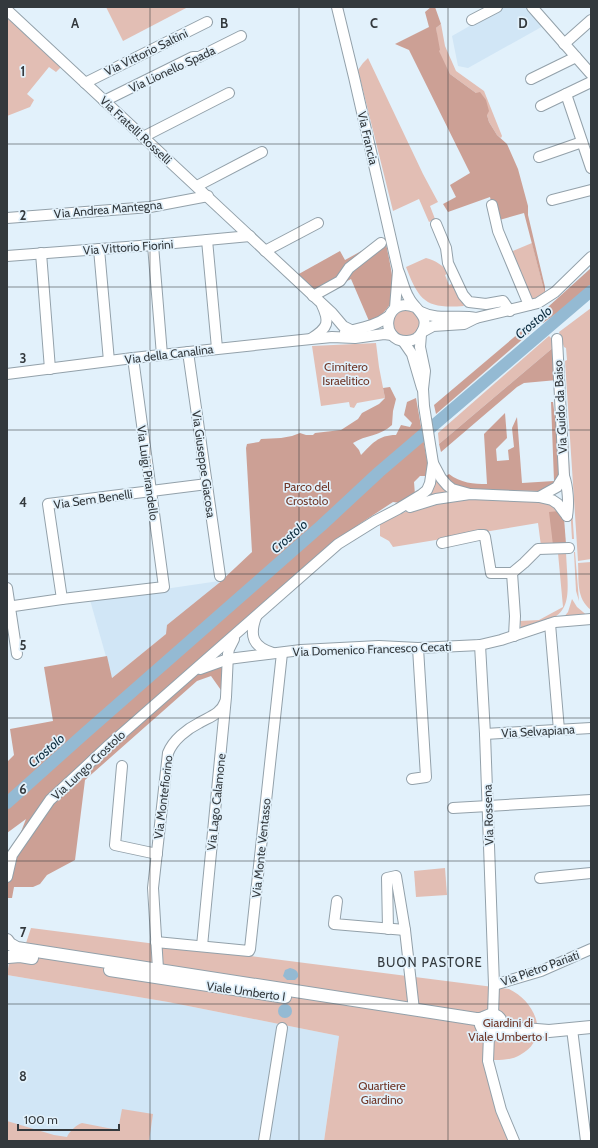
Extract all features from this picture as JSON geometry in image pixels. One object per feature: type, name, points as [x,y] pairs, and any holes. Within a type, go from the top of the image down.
[{"type":"main road","name":"Viale Umberto I","points":[[9,942],[21,948],[476,1019],[491,1025]]},
{"type":"main road","name":"Viale Umberto I","points":[[7,957],[11,950],[9,942]]},
{"type":"main road","name":"Viale Umberto I","points":[[7,957],[20,956],[476,1026],[491,1025],[549,1031],[591,1027]]},
{"type":"street","name":"Via Francia","points":[[337,7],[398,270],[408,297],[424,319],[420,347],[425,376],[423,390]]},
{"type":"street","points":[[472,20],[497,7]]},
{"type":"street","points":[[532,7],[591,74]]},
{"type":"street","name":"Via Fratelli Rosselli","points":[[7,10],[208,196],[332,313],[343,326],[351,330]]},
{"type":"street","points":[[564,44],[591,20]]},
{"type":"street","name":"Via Vittorio Saltini","points":[[86,82],[207,22]]},
{"type":"street","name":"Via Lionello Spada","points":[[104,101],[193,56],[199,56],[241,36]]},
{"type":"street","points":[[532,79],[576,57]]},
{"type":"street","points":[[541,106],[591,82]]},
{"type":"street","points":[[143,137],[229,93]]},
{"type":"street","points":[[566,94],[591,168]]},
{"type":"street","points":[[539,157],[582,142]]},
{"type":"street","points":[[197,186],[262,152]]},
{"type":"street","points":[[552,200],[591,190]]},
{"type":"street","name":"Via Andrea Mantegna","points":[[7,218],[150,207],[208,196]]},
{"type":"street","points":[[492,205],[498,231],[529,305]]},
{"type":"street","points":[[265,251],[318,223]]},
{"type":"street","points":[[436,224],[446,248],[448,263],[463,295],[470,302],[486,304],[503,301],[510,310]]},
{"type":"street","name":"Via Vittorio Fiorini","points":[[7,256],[250,236]]},
{"type":"street","points":[[208,240],[217,348]]},
{"type":"street","points":[[313,296],[340,280],[349,268],[381,243]]},
{"type":"street","points":[[153,245],[162,355]]},
{"type":"street","points":[[99,249],[108,361]]},
{"type":"street","points":[[41,253],[50,368]]},
{"type":"street","points":[[392,335],[402,341],[415,340],[422,333],[433,326],[464,324],[476,318],[538,303],[551,295],[591,257]]},
{"type":"street","name":"Via Francia","points":[[392,335],[388,326],[392,312],[398,270]]},
{"type":"street","points":[[311,339],[323,331],[326,326],[326,314],[321,303]]},
{"type":"street","points":[[392,312],[406,305],[418,309],[433,317],[464,316],[476,318]]},
{"type":"street","name":"Via della Canalina","points":[[332,337],[351,330],[372,326],[382,322],[392,312]]},
{"type":"street","name":"Via della Canalina","points":[[7,374],[217,348],[332,337],[355,338],[384,334],[392,335]]},
{"type":"street","name":"Via Guido da Baiso","points":[[557,339],[564,476],[568,510],[567,516]]},
{"type":"street","points":[[402,341],[412,354],[423,390]]},
{"type":"street","name":"Via Giuseppe Giacosa","points":[[188,352],[220,576]]},
{"type":"street","name":"Via Luigi Pirandello","points":[[62,599],[164,587],[133,358]]},
{"type":"street","name":"Via Lungo Crostolo","points":[[7,877],[12,855],[50,800],[114,740],[338,544],[375,521],[398,510],[427,490],[432,478],[432,460],[423,390]]},
{"type":"street","name":"Via Lungo Crostolo","points":[[432,460],[440,478],[447,485],[452,489],[470,494]]},
{"type":"street","points":[[539,497],[557,486],[564,476]]},
{"type":"street","name":"Via Sem Benelli","points":[[62,599],[48,504],[207,484]]},
{"type":"street","name":"Via Lungo Crostolo","points":[[398,510],[436,499],[470,494],[539,497],[552,500],[558,504],[567,516]]},
{"type":"street","points":[[442,543],[484,535],[486,538],[491,573],[512,573],[538,549],[569,548]]},
{"type":"street","points":[[512,573],[515,616],[514,636]]},
{"type":"street","points":[[7,588],[8,607],[17,654]]},
{"type":"street","points":[[8,607],[62,599]]},
{"type":"street","points":[[256,617],[252,632],[255,640],[264,650],[279,653]]},
{"type":"street","name":"Via Domenico Francesco Cecati","points":[[228,659],[327,648],[379,646],[418,648],[480,645],[514,636],[555,622],[591,619]]},
{"type":"street","points":[[550,624],[559,730]]},
{"type":"street","name":"Via Lungo Crostolo","points":[[193,672],[228,659],[229,649],[238,632]]},
{"type":"street","name":"Via Rossena","points":[[480,645],[485,734],[494,985]]},
{"type":"street","points":[[412,779],[426,777],[418,648]]},
{"type":"street","name":"Via Monte Ventasso","points":[[156,942],[249,951],[250,949],[279,653]]},
{"type":"street","name":"Via Lago Calamone","points":[[202,946],[226,697],[228,659]]},
{"type":"street","name":"Via Montefiorino","points":[[158,969],[153,888],[169,748],[188,730],[219,711],[223,707],[226,697]]},
{"type":"street","name":"Via Selvapiana","points":[[485,734],[591,728]]},
{"type":"street","name":"Via Montefiorino","points":[[122,766],[115,845],[156,854]]},
{"type":"street","points":[[453,808],[591,800]]},
{"type":"street","points":[[540,878],[591,874]]},
{"type":"street","points":[[388,929],[388,878],[396,876],[405,930],[414,1010]]},
{"type":"street","points":[[337,901],[334,924],[405,930]]},
{"type":"street","name":"Via Pietro Pariati","points":[[514,1141],[501,1110],[488,1061],[494,985],[541,971],[591,949]]},
{"type":"street","points":[[264,1141],[282,1028]]},
{"type":"street","points":[[572,1029],[586,1141]]},
{"type":"shaded area","points":[[503,7],[530,7],[545,25],[468,68],[458,66],[452,36]]},
{"type":"shaded area","points":[[219,581],[219,583],[166,634],[112,678],[90,600]]},
{"type":"shaded area","points":[[7,975],[168,1002],[339,1036],[324,1141],[7,1141]]},
{"type":"green space","points":[[106,7],[188,7],[123,41]]},
{"type":"green space","points":[[431,7],[435,7],[441,24],[436,28],[439,51],[450,74],[476,93],[480,92],[486,100],[489,111],[487,115],[489,122],[497,135],[507,144],[518,169],[528,206],[528,215],[545,287],[545,294],[524,213],[496,221],[490,197],[448,212],[443,204],[456,197],[450,185],[470,173],[409,50],[395,44],[429,27],[425,12]]},
{"type":"green space","points":[[7,16],[62,66],[56,72],[49,67],[27,94],[34,100],[30,107],[7,116]]},
{"type":"green space","points":[[441,24],[445,46],[456,71],[484,91],[502,136],[501,138],[497,135],[489,122],[476,93],[450,74],[438,51],[436,28]]},
{"type":"green space","points":[[368,58],[423,174],[438,202],[430,206],[435,219],[429,222],[419,199],[393,211],[358,70]]},
{"type":"green space","points":[[385,238],[394,292],[390,304],[374,321],[369,321],[351,279],[318,296],[297,275],[340,251],[345,260]]},
{"type":"green space","points":[[532,243],[545,294],[529,305],[508,253]]},
{"type":"green space","points":[[426,258],[433,260],[445,268],[449,273],[445,275],[449,285],[454,283],[464,306],[451,307],[432,304],[420,295],[415,288],[406,267]]},
{"type":"green space","points":[[591,268],[591,289],[543,323],[538,316]]},
{"type":"green space","points":[[591,308],[591,559],[578,561],[565,361],[567,360],[566,348],[564,347],[559,332]]},
{"type":"green space","points":[[405,310],[414,311],[421,322],[416,334],[408,336],[401,335],[396,332],[394,328],[394,318],[398,313]]},
{"type":"green space","points":[[533,318],[539,325],[436,414],[434,405],[532,322]]},
{"type":"green space","points":[[549,336],[554,341],[555,346],[439,444],[438,433]]},
{"type":"green space","name":"Cimitero Israelitico","points":[[376,343],[385,398],[357,403],[354,408],[350,407],[349,402],[321,406],[312,346]]},
{"type":"green space","points":[[555,346],[557,380],[524,383],[517,387],[441,452],[439,444]]},
{"type":"green space","points":[[563,363],[574,539],[572,539],[562,367]]},
{"type":"green space","name":"Parco del Crostolo","points":[[390,387],[396,399],[392,425],[388,429],[353,443],[361,455],[380,438],[396,435],[401,425],[410,427],[412,423],[404,415],[407,402],[416,398],[428,466],[427,476],[420,476],[414,482],[415,495],[401,503],[393,502],[358,525],[188,673],[224,662],[223,693],[211,676],[197,681],[85,780],[75,860],[47,875],[40,884],[33,887],[14,887],[12,898],[7,898],[7,877],[12,855],[26,819],[7,833],[7,762],[14,755],[10,729],[53,721],[44,667],[107,656],[112,678],[166,634],[167,625],[219,583],[252,552],[247,444],[259,442],[261,439],[281,438],[300,433],[313,435],[315,433],[341,430],[358,419],[362,413],[379,404],[385,398],[383,388]]},
{"type":"green space","points":[[551,402],[553,402],[555,417],[557,417],[559,478],[557,483],[541,491],[474,490],[452,485],[445,477],[449,474],[462,481],[487,484],[484,434],[505,413],[507,438],[496,449],[497,461],[509,460],[508,450],[514,447],[512,428],[517,417],[522,483],[554,481]]},
{"type":"green space","points":[[436,475],[451,492],[420,500]]},
{"type":"green space","points":[[462,499],[537,500],[547,502],[559,511],[553,545],[541,546],[538,523],[393,547],[389,541],[380,536],[380,523],[414,508]]},
{"type":"green space","points":[[559,511],[564,518],[566,544],[553,545],[549,512]]},
{"type":"green space","points":[[566,552],[568,582],[565,604],[560,612],[552,619],[521,628],[520,621],[539,620],[563,607],[558,553]]},
{"type":"green space","points":[[575,552],[579,601],[576,591]]},
{"type":"green space","points":[[591,562],[591,610],[583,600],[579,589],[578,563]]},
{"type":"green space","points":[[572,599],[577,607],[589,617],[563,618],[568,612]]},
{"type":"green space","points":[[445,868],[447,895],[416,897],[414,871]]},
{"type":"green space","points":[[31,928],[509,989],[526,1002],[536,1020],[537,1030],[535,1039],[530,1048],[520,1055],[508,1059],[487,1060],[512,1141],[324,1141],[339,1036],[168,1002],[7,975],[9,963],[25,946]]},
{"type":"green space","points":[[122,1109],[153,1114],[149,1141],[7,1141],[7,1121],[54,1135],[67,1137],[73,1128],[82,1123],[118,1130]]},
{"type":"water","points":[[290,968],[298,973],[298,977],[295,980],[287,980],[283,976],[285,970]]},
{"type":"water","points":[[282,1004],[288,1004],[292,1008],[292,1014],[288,1018],[282,1018],[278,1014],[278,1008]]},
{"type":"waterway","name":"Crostolo","points":[[7,803],[322,525],[379,472],[591,291]]},
{"type":"district","name":"BUON PASTORE","points":[[430,962]]},
{"type":"park label","name":"Giardini di Viale Umberto I","points":[[508,1029]]},
{"type":"park label","name":"Quartiere Giardino","points":[[382,1092]]}]
